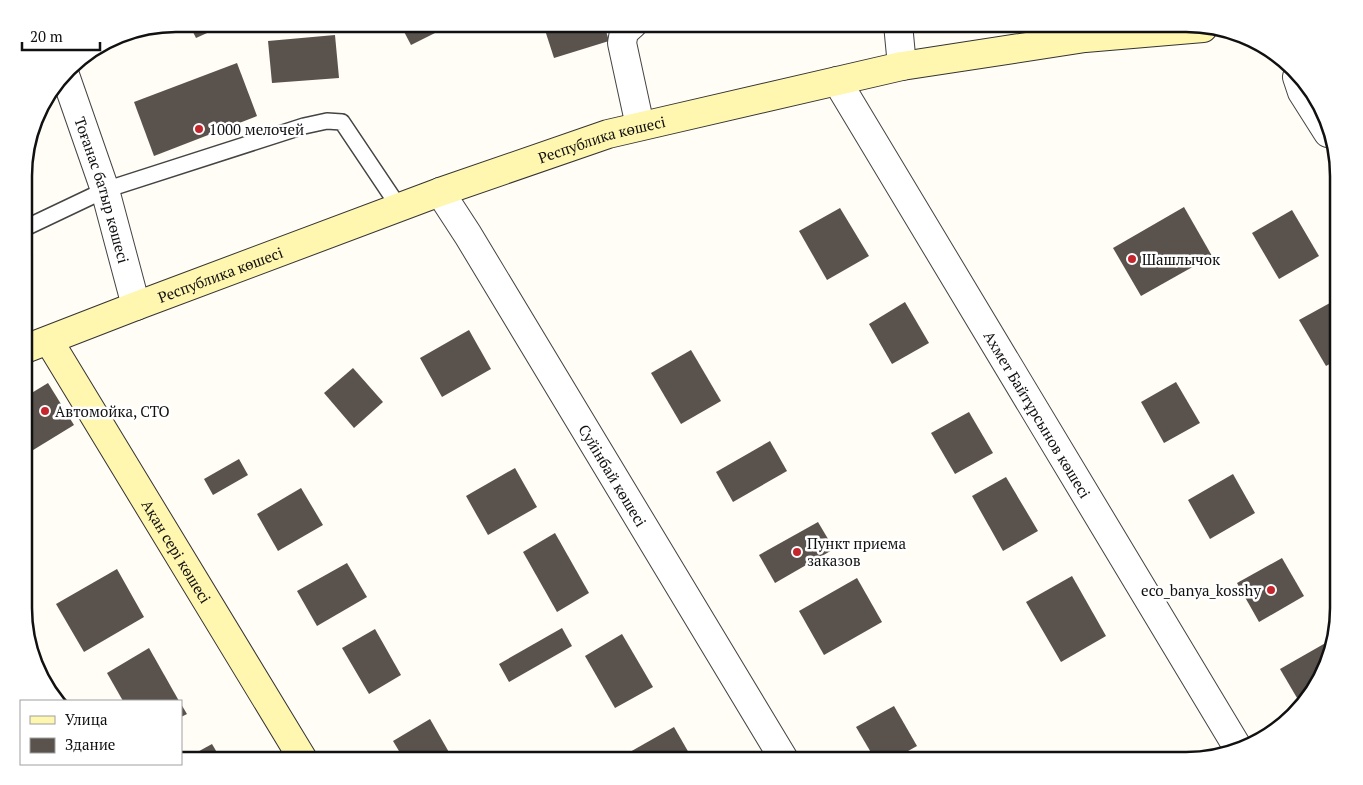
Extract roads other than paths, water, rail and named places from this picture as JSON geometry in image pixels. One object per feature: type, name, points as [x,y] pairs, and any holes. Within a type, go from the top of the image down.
[{"type":"main road","name":"Республика көшесі","points":[[37,345],[440,192],[608,134],[902,66],[1085,38],[1156,32]]},
{"type":"main road","name":"Ақан сері көшесі","points":[[37,345],[298,752]]},
{"type":"street","points":[[624,32],[622,43],[640,126]]},
{"type":"street","points":[[899,32],[902,66]]},
{"type":"street","name":"Ахмет Байтұрсынов көшесі","points":[[837,81],[1236,744]]},
{"type":"street","name":"Тоғанас батыр көшесі","points":[[68,82],[105,190],[136,306]]},
{"type":"street","points":[[1301,90],[1317,116]]},
{"type":"street","name":"Суйінбай көшесі","points":[[440,192],[781,752]]},
{"type":"lane","points":[[32,225],[105,190],[304,126],[327,121],[342,122],[399,208]]},
{"type":"place","name":"1000 мелочей","points":[[199,129]]},
{"type":"place","name":"Шашлычок","points":[[1132,259]]},
{"type":"place","name":"Автомойка, СТО","points":[[45,411]]},
{"type":"place","name":"Пункт приема заказов","points":[[797,552]]},
{"type":"place","name":"eco_banya_kosshy","points":[[1271,590]]}]
